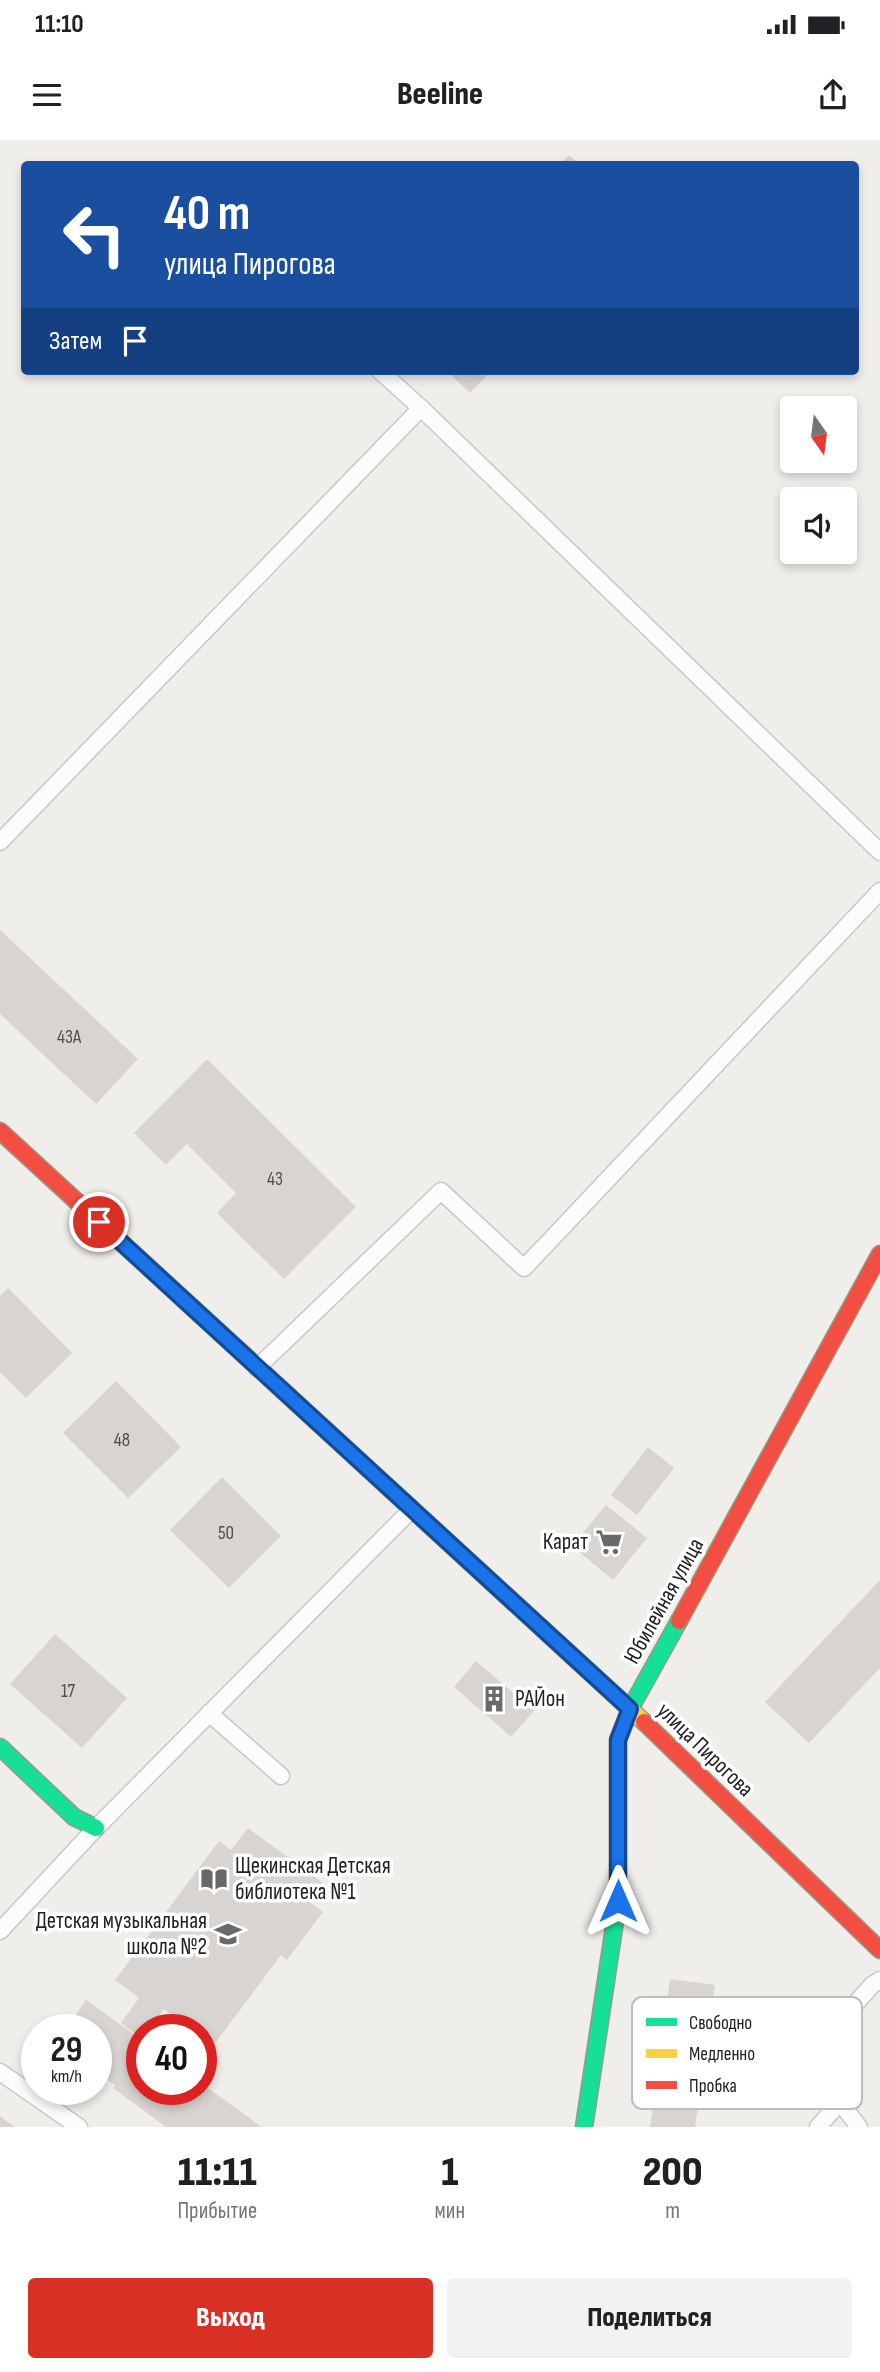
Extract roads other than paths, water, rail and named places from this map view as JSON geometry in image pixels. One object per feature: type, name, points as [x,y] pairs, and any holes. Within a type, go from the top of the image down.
[{"type":"street","name":"улица Пирогова","points":[[0,1131],[630,1709],[880,1950]]},
{"type":"street","name":"Юбилейная улица","points":[[584,2127],[618,1901],[618,1740],[630,1709],[880,1254]]},
{"type":"street","points":[[0,1747],[74,1817],[96,1828]]},
{"type":"lane","points":[[384,375],[880,852]]},
{"type":"lane","points":[[0,842],[421,408]]},
{"type":"lane","points":[[257,1368],[441,1191],[524,1268],[880,891]]},
{"type":"lane","points":[[0,1931],[96,1828],[411,1510]]},
{"type":"lane","points":[[209,1713],[281,1776]]},
{"type":"lane","points":[[861,1997],[880,1980]]},
{"type":"lane","points":[[0,2072],[73,2125]]},
{"type":"lane","points":[[818,2127],[834,2109]]},
{"type":"lane","points":[[844,2109],[859,2127]]},
{"type":"place","name":"Карат","points":[[609,1542]]},
{"type":"place","name":"РАЙон","points":[[494,1699]]},
{"type":"place","name":"Щекинская Детская библиотека №1","points":[[214,1879]]},
{"type":"place","name":"Детская музыкальная школа №2","points":[[228,1934]]}]
